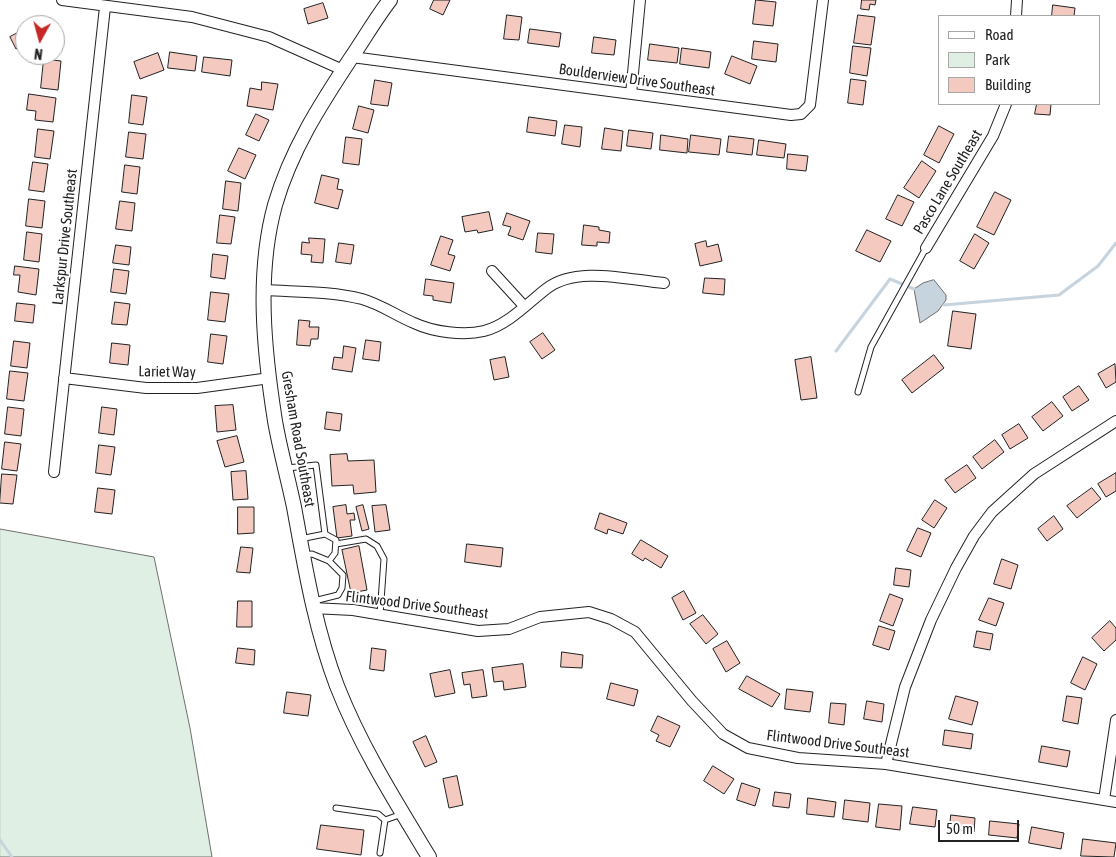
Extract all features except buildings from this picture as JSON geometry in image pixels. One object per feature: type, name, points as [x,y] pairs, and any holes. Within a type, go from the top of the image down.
[{"type":"street","points":[[62,0],[192,17],[269,37],[343,70]]},
{"type":"street","name":"Gresham Road Southeast","points":[[390,0],[313,116],[285,175],[272,222],[266,254],[264,290],[266,350],[275,423],[286,468],[312,605],[337,685],[355,730],[378,774],[429,857]]},
{"type":"street","points":[[631,94],[640,0]]},
{"type":"street","name":"Boulderview Drive Southeast","points":[[352,57],[791,115],[801,114],[810,105],[823,0]]},
{"type":"street","points":[[1016,15],[1017,0]]},
{"type":"street","name":"Larkspur Drive Southeast","points":[[54,472],[105,6]]},
{"type":"street","name":"Pasco Lane Southeast","points":[[926,248],[993,136],[1006,105]]},
{"type":"street","points":[[492,271],[524,306]]},
{"type":"street","points":[[264,290],[342,295],[357,298],[415,324],[454,332],[484,331],[508,320],[548,287],[567,278],[593,275],[664,283]]},
{"type":"street","name":"Lariet Way","points":[[64,378],[146,388],[196,388],[270,378]]},
{"type":"street","points":[[886,764],[905,687],[931,620],[974,536],[992,512],[1034,474],[1116,421]]},
{"type":"street","name":"Flintwood Drive Southeast","points":[[312,605],[478,631],[509,629],[540,618],[588,612],[611,619],[636,632],[692,701],[723,734],[748,748],[826,760],[886,764],[1116,802]]},
{"type":"street","points":[[1104,800],[1116,720]]},
{"type":"lane","points":[[858,392],[871,347],[926,248]]},
{"type":"lane","points":[[286,468],[316,464],[325,534]]},
{"type":"lane","points":[[300,540],[325,534],[336,540],[335,553],[329,561]]},
{"type":"lane","points":[[336,544],[366,539],[378,546],[384,559],[380,615]]},
{"type":"lane","points":[[303,555],[312,554],[329,561],[343,575],[342,588],[338,595],[312,605]]},
{"type":"lane","points":[[336,808],[378,814],[385,820]]},
{"type":"lane","points":[[385,820],[402,814]]},
{"type":"lane","points":[[380,853],[385,820]]},
{"type":"green space","points":[[0,529],[154,557],[190,728],[212,857],[0,857]]},
{"type":"shaded area","points":[[934,280],[946,295],[946,300],[938,311],[920,323],[914,289],[923,283]]},
{"type":"waterway","points":[[944,305],[1059,295],[1098,266],[1116,243]]},
{"type":"waterway","points":[[836,351],[890,279],[914,289]]},
{"type":"waterway","points":[[0,840],[12,857]]}]
